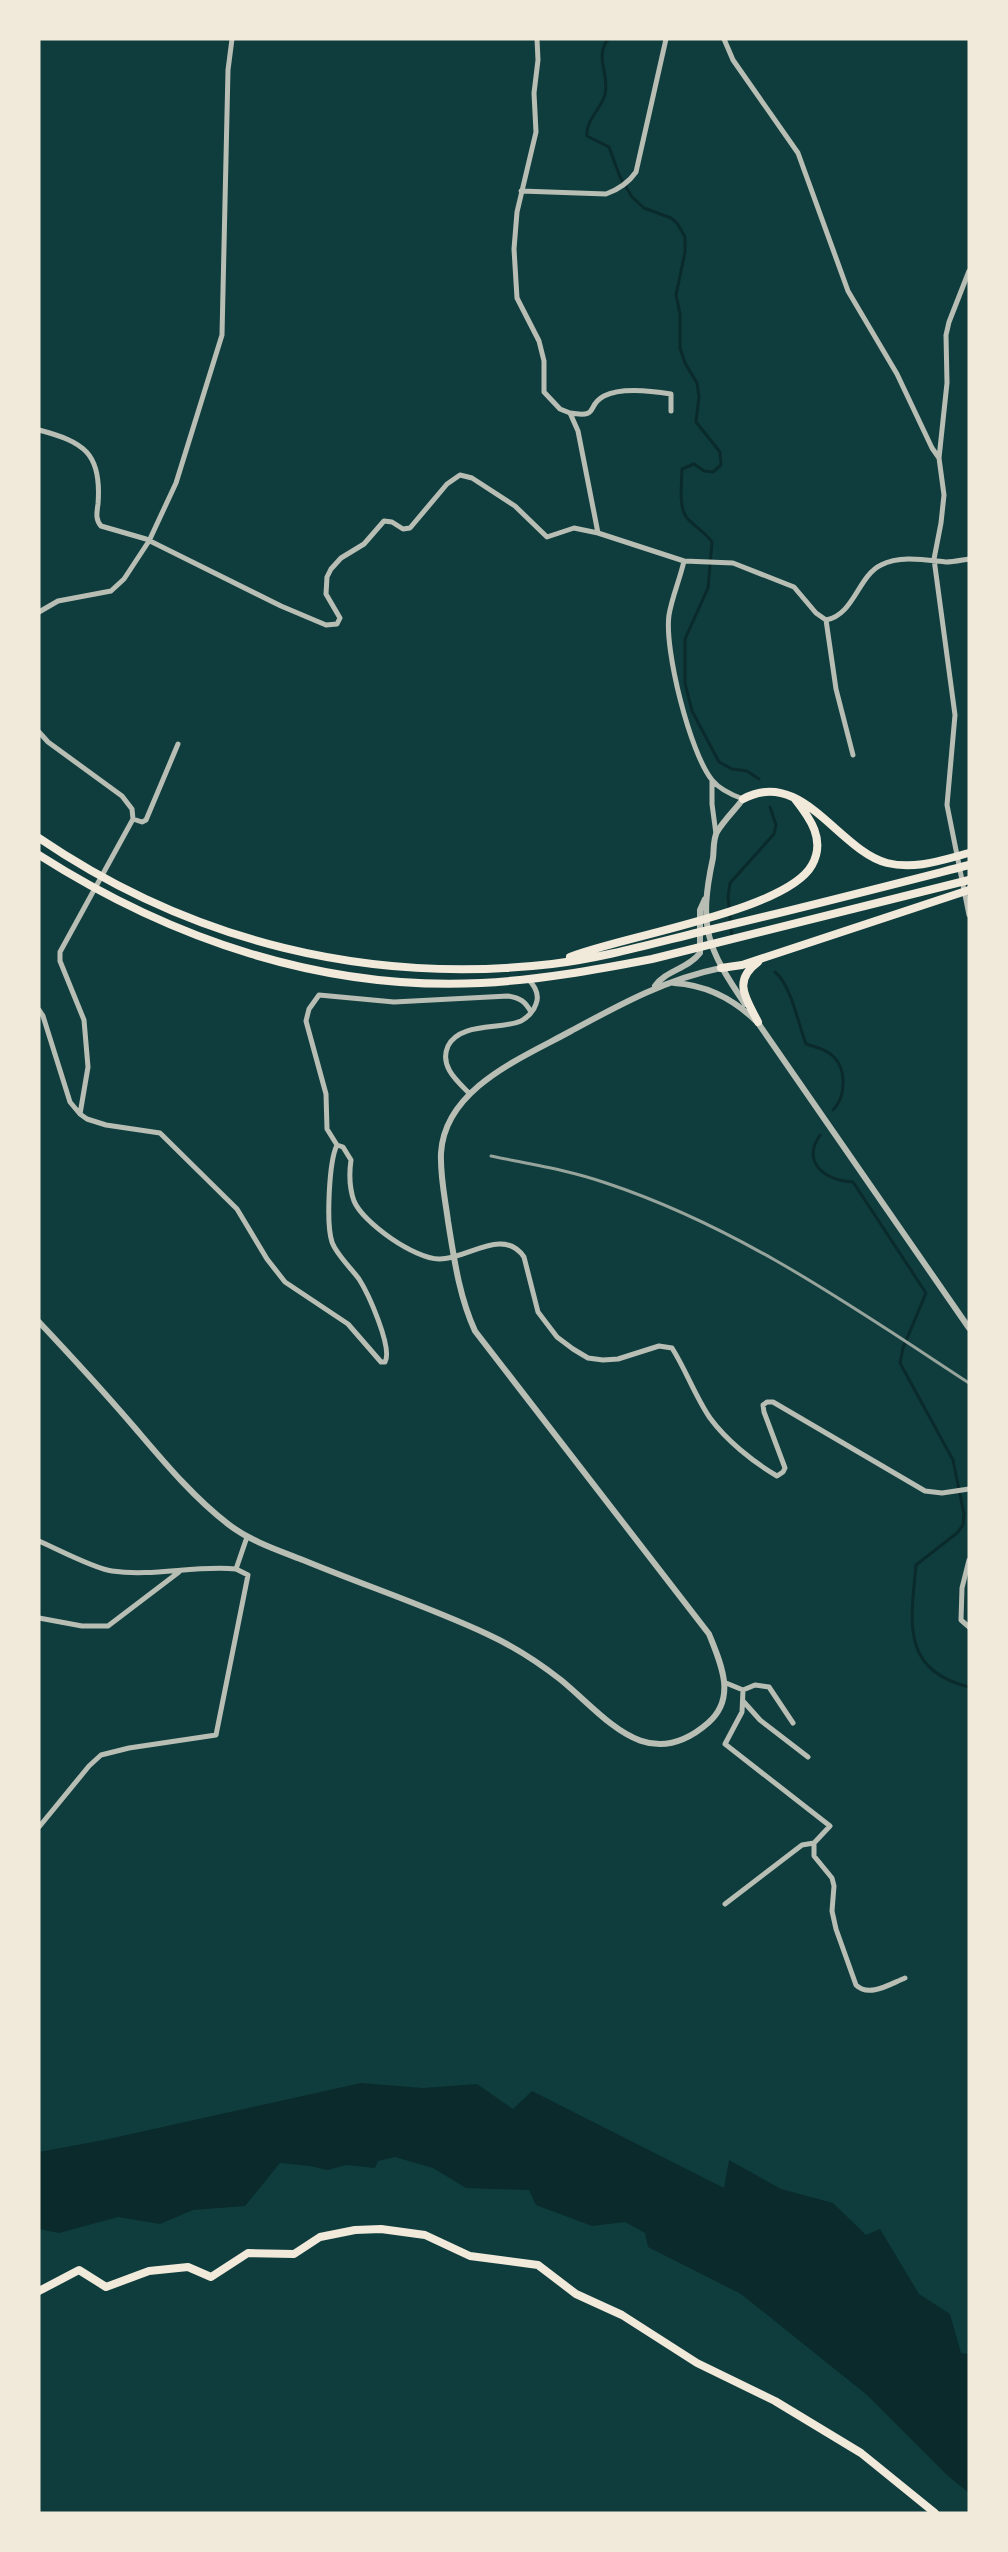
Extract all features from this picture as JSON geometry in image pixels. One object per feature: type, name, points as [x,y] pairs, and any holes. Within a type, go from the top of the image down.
[{"type":"main road","points":[[743,799],[760,792],[777,792],[795,799],[824,817],[873,857],[886,863],[920,866],[969,853]]},
{"type":"main road","points":[[646,941],[786,890],[812,866],[817,835],[807,814],[795,799]]},
{"type":"main road","points":[[39,838],[71,860],[129,893],[199,922],[265,944],[335,959],[386,966],[465,969],[553,964],[646,941],[746,921],[969,865]]},
{"type":"main road","points":[[39,855],[84,883],[166,924],[222,945],[286,963],[339,974],[390,980],[479,983],[581,972],[652,959],[969,880]]},
{"type":"main road","points":[[721,968],[742,965],[969,890]]},
{"type":"main road","points":[[758,1022],[744,993],[743,978],[749,969],[766,957]]},
{"type":"main road","points":[[39,2291],[79,2270],[106,2287],[149,2271],[188,2267],[211,2277],[248,2253],[294,2254],[320,2237],[355,2230],[381,2229],[425,2235],[470,2256],[538,2265],[576,2294],[622,2315],[697,2363],[775,2401],[861,2453],[935,2513]]},
{"type":"street","points":[[39,612],[58,601],[111,591],[134,566],[176,483],[222,335],[228,70],[232,39]]},
{"type":"street","points":[[537,39],[538,60],[534,93],[536,132],[521,191],[514,249],[517,298],[540,341],[544,392],[560,409],[585,416],[592,412],[596,403],[605,395],[645,390],[671,394],[670,411]]},
{"type":"street","points":[[521,191],[606,194],[618,188],[636,172],[666,39]]},
{"type":"street","points":[[724,39],[733,60],[798,153],[848,291],[897,374],[939,458]]},
{"type":"street","points":[[969,271],[946,335],[947,383],[939,458],[944,495],[934,559],[955,715],[946,805],[969,915]]},
{"type":"street","points":[[570,413],[578,431],[597,533]]},
{"type":"street","points":[[39,429],[68,437],[84,448],[90,457],[98,480],[98,523],[106,528],[149,540],[281,606],[326,625],[337,624],[340,618],[326,594],[327,577],[335,563],[364,544],[384,521],[393,522],[403,529],[410,528],[456,476],[465,475],[515,506],[547,537],[571,528],[597,533],[684,561],[732,563],[783,581],[794,587],[816,613],[826,620],[836,689],[853,755]]},
{"type":"street","points":[[826,620],[842,610],[875,569],[882,564],[900,560],[934,559],[947,562],[969,559]]},
{"type":"street","points":[[684,561],[669,615],[669,638],[683,714],[712,780],[716,834],[707,894],[707,931],[721,968],[969,1328]]},
{"type":"street","points":[[39,732],[48,742],[122,796],[132,809],[132,822],[63,946],[60,962],[84,1020],[88,1066],[80,1113]]},
{"type":"street","points":[[132,822],[146,820],[178,744]]},
{"type":"street","points":[[712,780],[724,791],[743,799],[716,834]]},
{"type":"street","points":[[655,987],[660,978],[686,966],[700,953],[700,910],[707,894]]},
{"type":"street","points":[[39,1323],[81,1366],[183,1483],[212,1511],[247,1537],[487,1634],[530,1658],[562,1681],[600,1717],[627,1736],[652,1745],[691,1737],[712,1720],[723,1702],[726,1683],[722,1664],[709,1635],[475,1331],[465,1308],[454,1257],[442,1178],[441,1151],[450,1120],[469,1093],[508,1066],[655,987],[721,968]]},
{"type":"street","points":[[469,1093],[452,1075],[446,1064],[446,1051],[450,1042],[463,1033],[522,1021],[531,1012],[537,995],[536,988],[528,979]]},
{"type":"street","points":[[669,982],[685,983],[715,992],[740,1006],[758,1022]]},
{"type":"street","points":[[531,1012],[526,1003],[519,998],[508,996],[394,1002],[319,995],[309,1009],[306,1021],[326,1094],[327,1129],[337,1145],[343,1148],[351,1160],[349,1175],[351,1191],[362,1215],[406,1248],[424,1257],[439,1260],[480,1247],[498,1244],[511,1245],[519,1250],[524,1257],[538,1312],[557,1337],[588,1358],[618,1359],[659,1346],[672,1348],[711,1419],[752,1458],[777,1476],[785,1468],[764,1412],[763,1406],[766,1402],[773,1402],[788,1410],[925,1491],[942,1493],[969,1489]]},
{"type":"street","points":[[39,1010],[43,1016],[70,1102],[80,1113],[87,1119],[106,1125],[160,1133],[237,1209],[267,1259],[285,1282],[348,1324],[364,1340],[377,1359],[383,1362],[387,1358],[386,1345],[365,1289],[332,1242],[329,1186],[337,1145]]},
{"type":"street","points":[[236,1569],[247,1537]]},
{"type":"street","points":[[39,1541],[110,1571],[181,1571],[218,1567],[236,1569],[248,1575],[216,1735],[129,1748],[101,1755],[89,1766],[39,1827]]},
{"type":"street","points":[[969,1560],[962,1588],[961,1620],[969,1627]]},
{"type":"street","points":[[39,1618],[82,1626],[108,1626],[181,1571]]},
{"type":"street","points":[[726,1683],[743,1690],[755,1685],[769,1687],[793,1723]]},
{"type":"street","points":[[725,1904],[802,1845],[814,1843],[830,1826],[725,1744],[742,1712],[743,1690]]},
{"type":"street","points":[[743,1701],[760,1720],[808,1757]]},
{"type":"street","points":[[814,1843],[814,1856],[832,1878],[834,1886],[832,1911],[836,1929],[856,1985],[861,1990],[872,1991],[905,1978]]},
{"type":"water","points":[[361,2083],[423,2088],[477,2084],[513,2109],[532,2091],[724,2188],[729,2160],[781,2189],[833,2203],[866,2235],[880,2229],[919,2294],[950,2314],[961,2353],[969,2354],[969,2493],[947,2475],[867,2395],[741,2294],[648,2247],[645,2233],[625,2222],[592,2226],[536,2205],[529,2190],[466,2188],[433,2168],[395,2157],[378,2161],[375,2168],[346,2165],[328,2170],[280,2163],[245,2206],[193,2210],[160,2224],[118,2217],[59,2233],[39,2229],[39,2152],[104,2140]]},
{"type":"waterway","points":[[608,39],[602,53],[606,80],[605,94],[591,120],[587,136],[609,147],[620,177],[632,197],[644,208],[671,218],[677,223],[685,237],[685,252],[676,295],[680,314],[680,348],[685,363],[697,383],[699,397],[696,422],[720,452],[721,465],[713,472],[704,471],[694,464],[682,469],[681,501],[684,513],[712,542],[708,588],[685,639],[685,683],[692,711],[719,762],[732,769],[747,771],[759,779]]},
{"type":"waterway","points":[[732,936],[728,897],[730,883],[774,834],[776,825],[770,807]]},
{"type":"waterway","points":[[775,972],[790,995],[806,1044],[830,1054],[841,1068],[842,1091],[833,1110]]},
{"type":"waterway","points":[[820,1135],[813,1154],[819,1168],[833,1178],[853,1182],[926,1293],[903,1348],[900,1363],[953,1460],[964,1514],[963,1525],[957,1533],[916,1565],[912,1624],[921,1656],[931,1669],[947,1679],[969,1687]]},
{"type":"railway","points":[[491,1156],[592,1178],[655,1201],[703,1222],[794,1271],[969,1383]]}]
